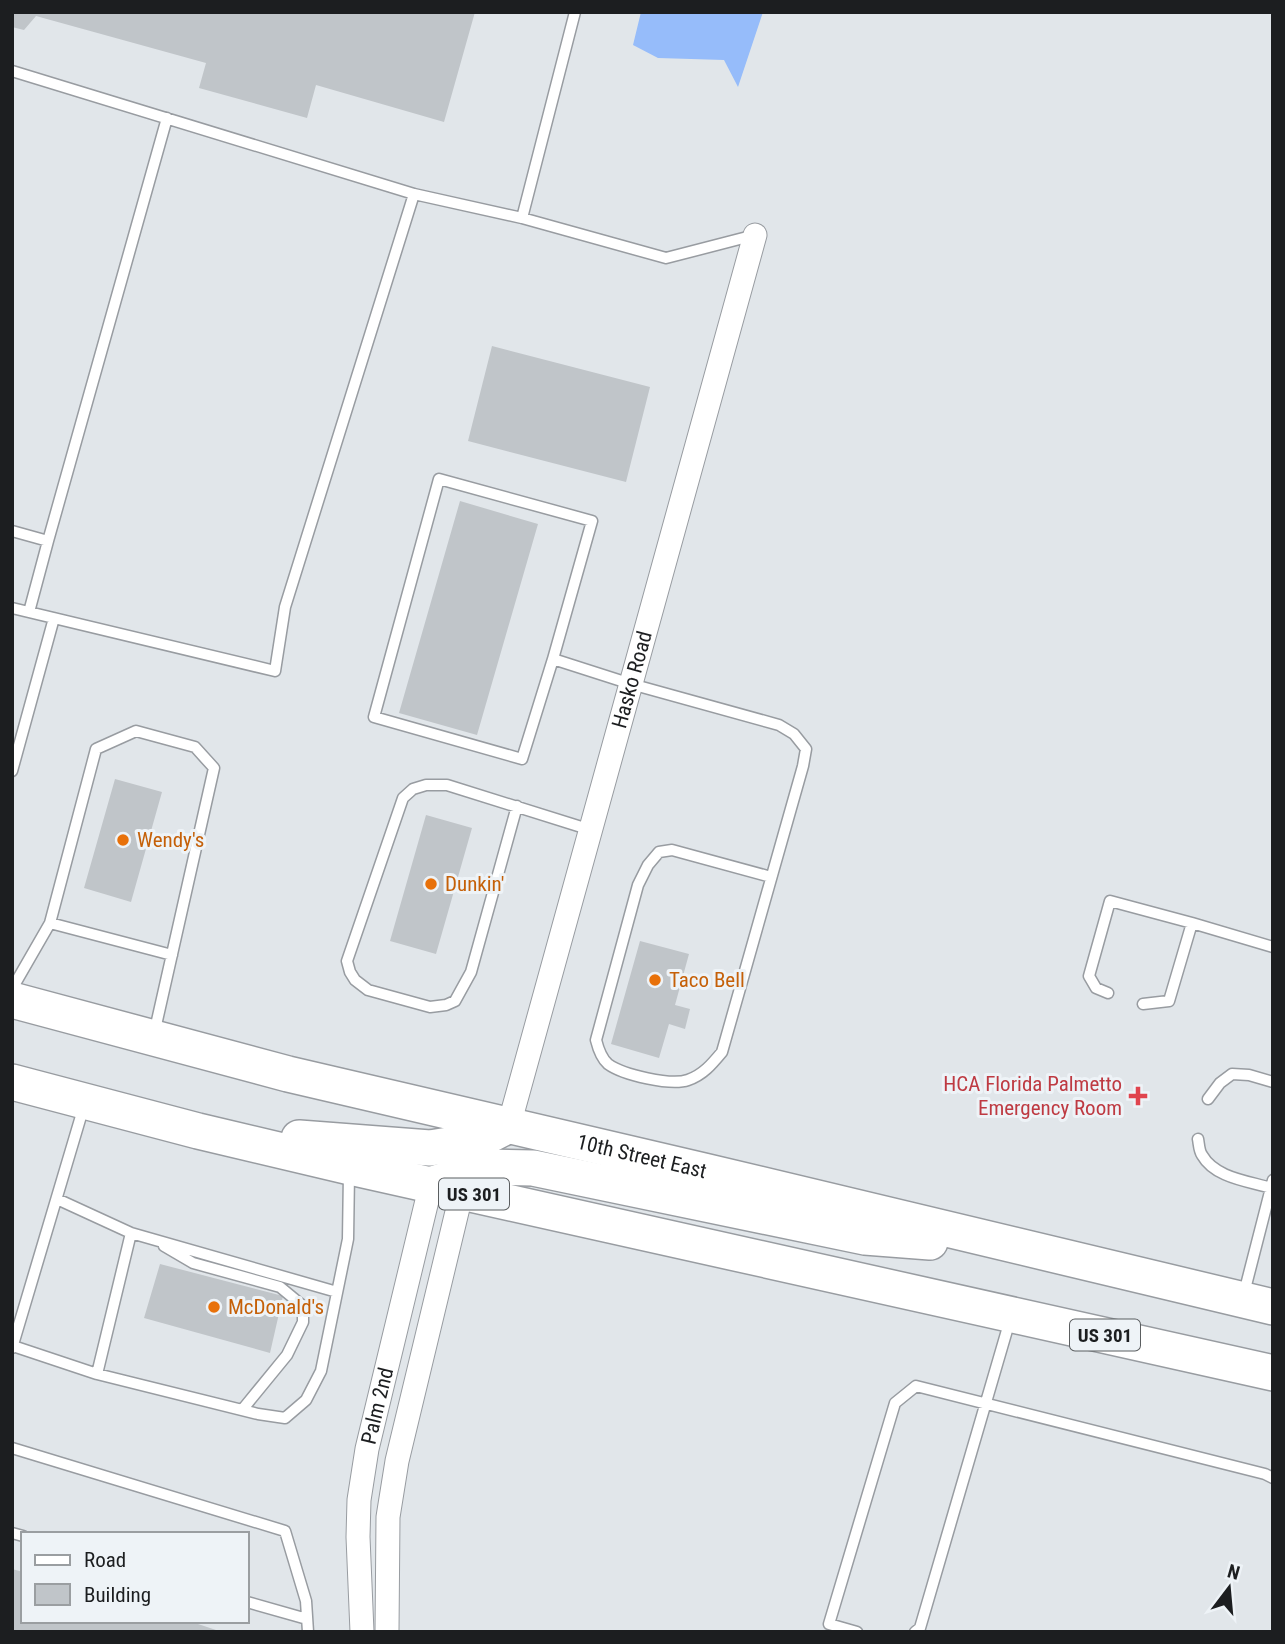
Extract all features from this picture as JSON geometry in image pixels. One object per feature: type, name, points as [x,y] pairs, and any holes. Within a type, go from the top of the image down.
[{"type":"main road","name":"10th Street East","points":[[12,1000],[288,1074],[1257,1303]]},
{"type":"main road","name":"US 301","points":[[12,1082],[349,1167],[1273,1373]]},
{"type":"main road","points":[[198,1131],[430,1147],[480,1140],[509,1125]]},
{"type":"main road","points":[[447,1188],[486,1167],[533,1168],[865,1237],[1045,1252]]},
{"type":"street","name":"Hasko Road","points":[[509,1125],[755,235]]},
{"type":"street","name":"Palm 2nd","points":[[362,1632],[359,1500],[367,1448],[447,1188]]},
{"type":"street","name":"Palm 2nd","points":[[387,1632],[387,1517],[447,1188]]},
{"type":"lane","points":[[522,218],[575,12]]},
{"type":"lane","points":[[12,71],[414,194],[522,218],[666,258],[755,235]]},
{"type":"lane","points":[[29,612],[167,118]]},
{"type":"lane","points":[[12,608],[275,671],[285,607],[414,194]]},
{"type":"lane","points":[[439,479],[592,521],[553,659],[522,760],[374,717],[439,479]]},
{"type":"lane","points":[[12,531],[48,541]]},
{"type":"lane","points":[[12,771],[54,618]]},
{"type":"lane","points":[[553,659],[631,684],[779,725],[794,734],[806,749],[771,877],[722,1052],[705,1072],[687,1081],[663,1083],[607,1063],[598,1051],[596,1040],[638,885],[659,852],[673,850],[771,877]]},
{"type":"lane","points":[[12,727],[24,730]]},
{"type":"lane","points":[[12,989],[50,923],[96,749],[136,731],[195,747],[214,768],[153,1039]]},
{"type":"lane","points":[[517,806],[471,972],[455,1001],[430,1007],[368,990],[355,980],[347,961],[403,798],[412,789],[426,785],[447,785],[517,806],[591,830]]},
{"type":"lane","points":[[1108,993],[1096,988],[1089,976],[1110,901],[1273,947]]},
{"type":"lane","points":[[50,923],[172,955]]},
{"type":"lane","points":[[1143,1003],[1169,1001],[1192,923]]},
{"type":"lane","points":[[1208,1099],[1220,1083],[1232,1074],[1249,1075],[1273,1082]]},
{"type":"lane","points":[[85,1102],[13,1347],[97,1374],[242,1410],[285,1418],[306,1400],[321,1370],[348,1239],[349,1167]]},
{"type":"lane","points":[[1198,1139],[1201,1154],[1211,1167],[1223,1174],[1272,1184],[1257,1303]]},
{"type":"lane","points":[[57,1199],[131,1233],[337,1292]]},
{"type":"lane","points":[[97,1374],[131,1233]]},
{"type":"lane","points":[[151,1238],[193,1264],[280,1287],[303,1306],[303,1322],[287,1355],[242,1410]]},
{"type":"lane","points":[[915,1632],[920,1628],[1011,1314]]},
{"type":"lane","points":[[857,1632],[829,1624],[895,1403],[916,1386],[1273,1478]]},
{"type":"lane","points":[[12,1448],[285,1531],[306,1601],[308,1632]]},
{"type":"lane","points":[[248,1602],[307,1619]]},
{"type":"water","points":[[641,12],[763,12],[738,87],[724,60],[658,58],[633,45]]},
{"type":"building","points":[[12,12],[475,12],[444,122],[316,85],[307,118],[199,88],[206,63],[36,16],[24,30],[12,27]]},
{"type":"building","points":[[492,346],[650,387],[626,482],[468,441]]},
{"type":"building","points":[[460,501],[538,524],[477,735],[399,713]]},
{"type":"building","name":"Wendy's","points":[[115,779],[162,792],[131,902],[84,888]]},
{"type":"building","name":"Dunkin'","points":[[426,815],[472,828],[436,954],[390,941]]},
{"type":"building","name":"Taco Bell","points":[[640,941],[689,954],[675,1005],[690,1009],[685,1029],[669,1024],[659,1058],[611,1044]]},
{"type":"building","name":"McDonald's","points":[[160,1264],[283,1296],[270,1353],[144,1318]]},
{"type":"building","points":[[12,1569],[21,1571],[21,1623],[195,1623],[222,1632],[12,1632]]},
{"type":"place","name":"Wendy's","points":[[123,840]]},
{"type":"place","name":"Dunkin'","points":[[431,884]]},
{"type":"place","name":"Taco Bell","points":[[655,980]]},
{"type":"place","name":"HCA Florida Palmetto Emergency Room","points":[[1138,1096]]},
{"type":"place","name":"McDonald's","points":[[214,1307]]}]
